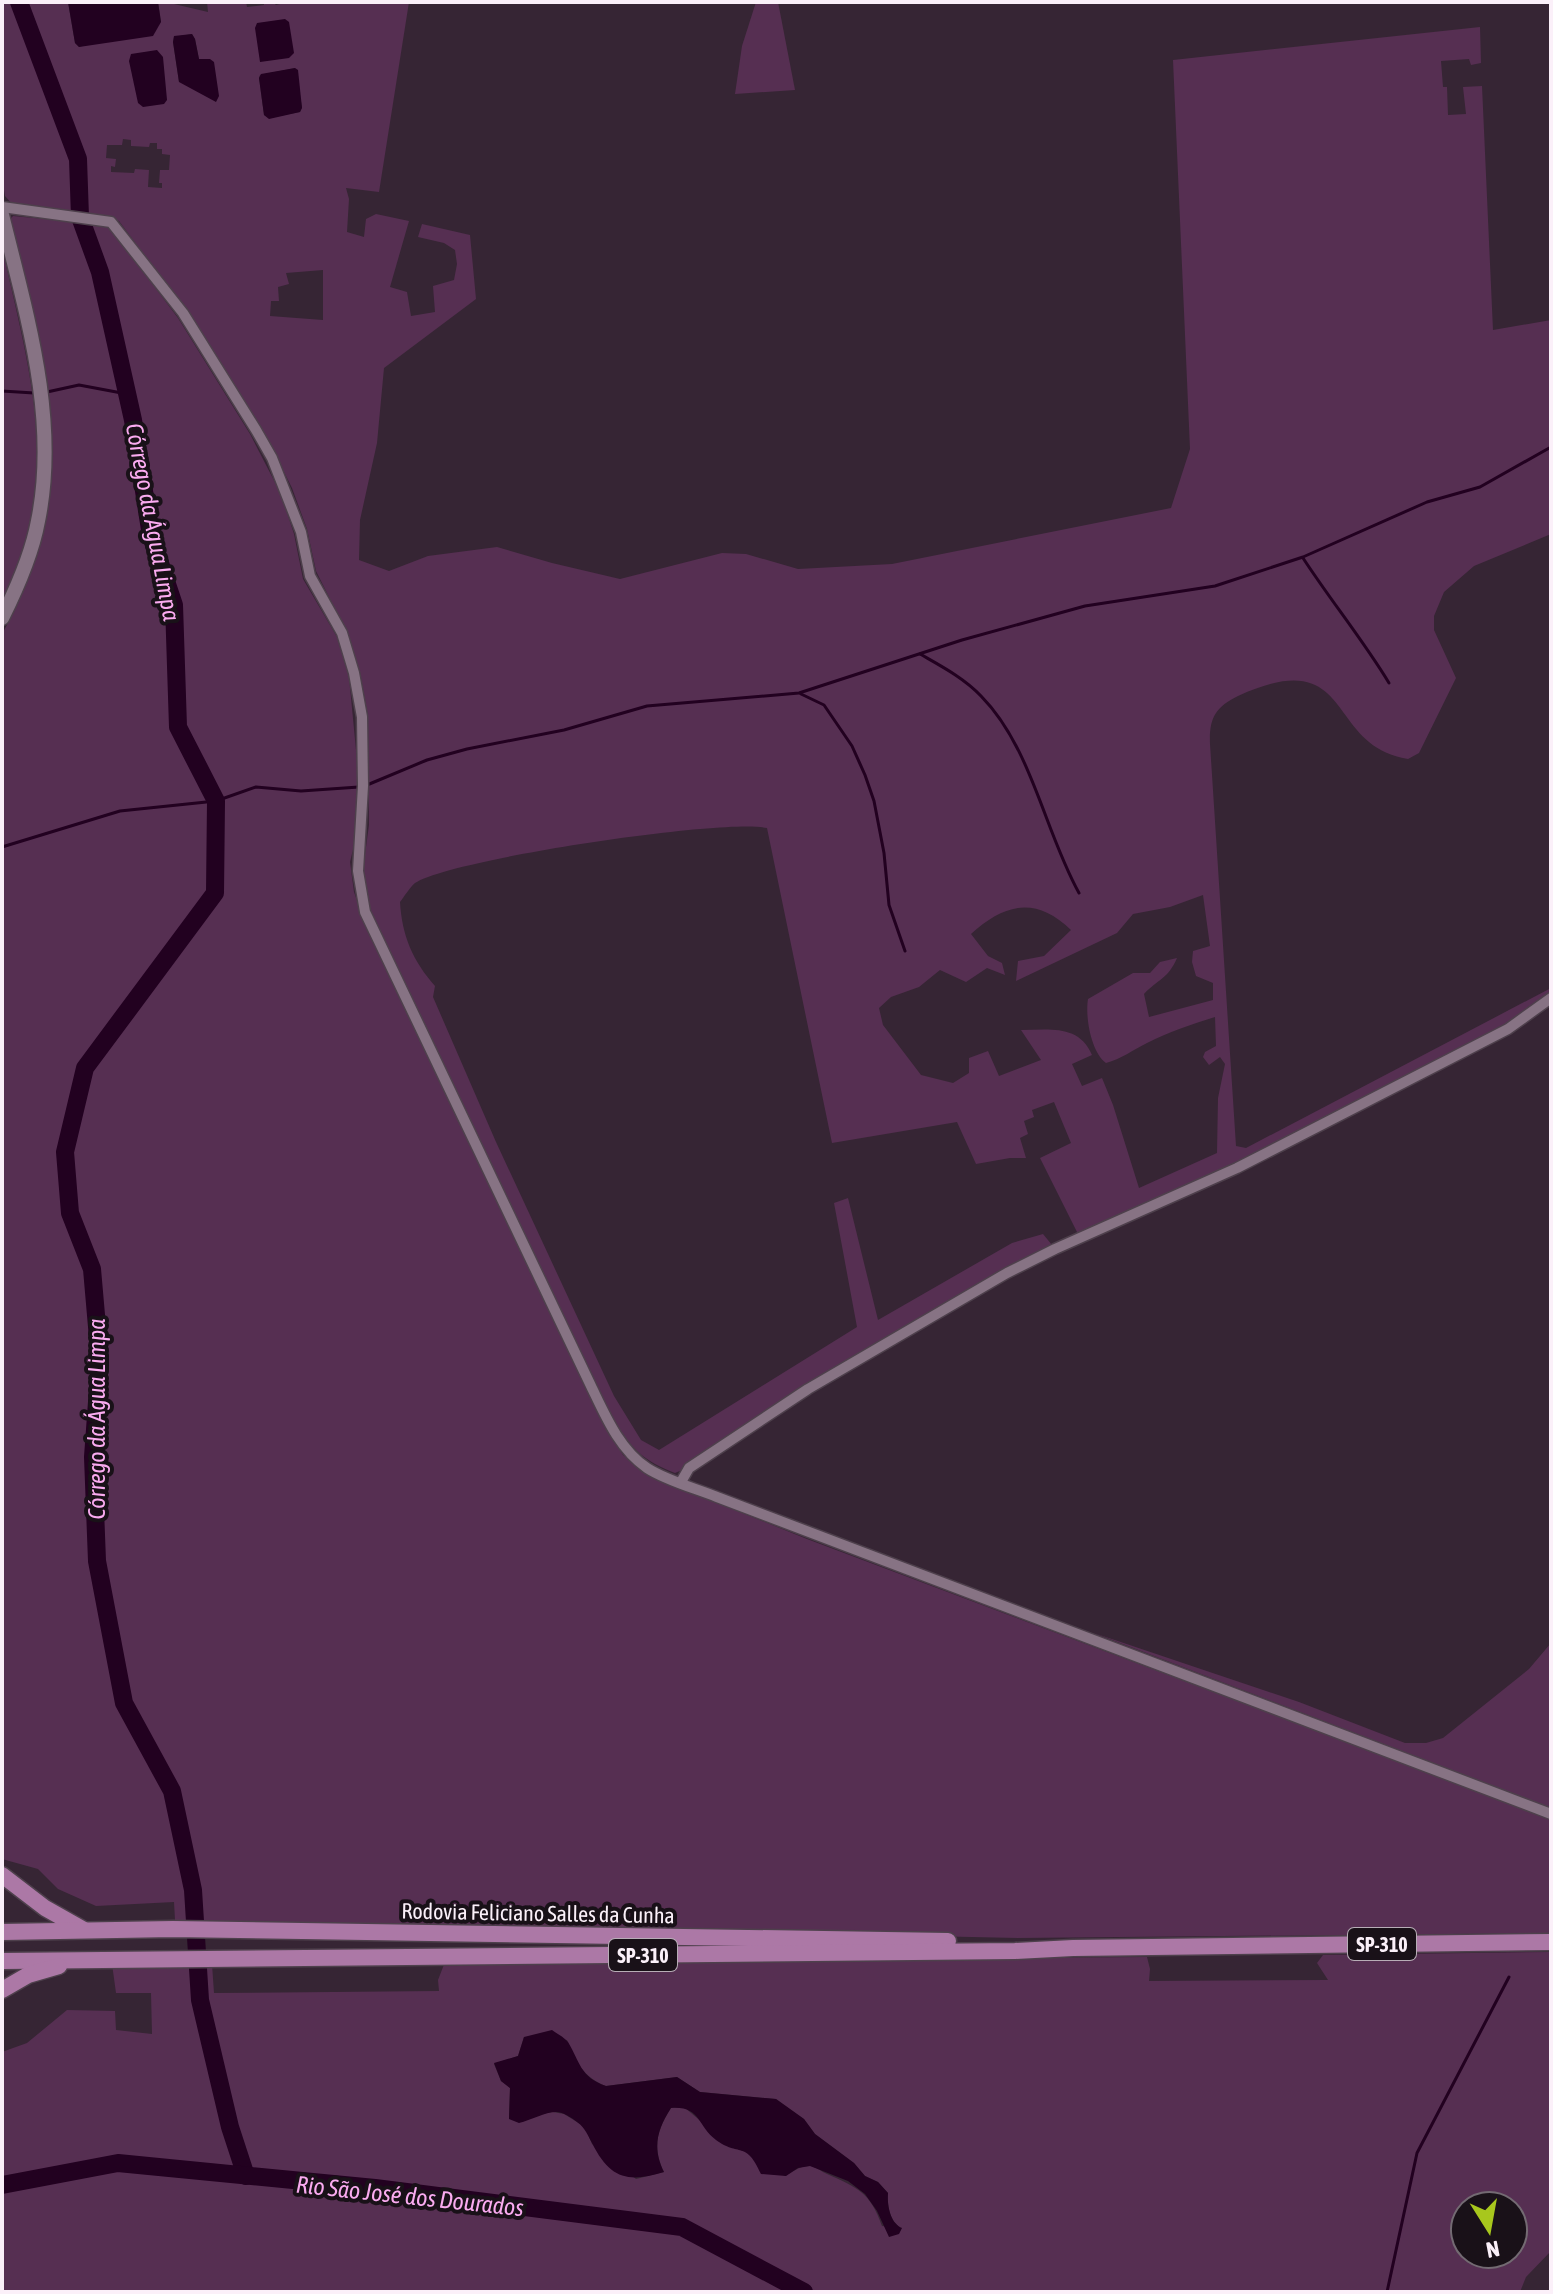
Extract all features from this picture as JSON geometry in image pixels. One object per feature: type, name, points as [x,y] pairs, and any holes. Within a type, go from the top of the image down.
[{"type":"main road","points":[[2,215],[28,321],[41,393],[45,442],[38,523],[23,571],[2,618]]},
{"type":"main road","points":[[2,1875],[45,1908],[85,1931]]},
{"type":"main road","name":"Rodovia Feliciano Salles da Cunha","points":[[2,1932],[173,1929],[1018,1942],[1073,1948]]},
{"type":"main road","name":"Rodovia Feliciano Salles da Cunha","points":[[2,1961],[1551,1942]]},
{"type":"main road","points":[[2,1990],[43,1969],[110,1959]]},
{"type":"street","points":[[2,207],[111,222],[183,313],[272,458],[301,532],[310,576],[342,633],[354,673],[362,717],[363,786],[358,871],[365,912],[609,1423],[627,1450],[649,1469],[681,1482],[1551,1814]]},
{"type":"street","points":[[681,1482],[689,1468],[808,1389],[1007,1273],[1237,1168],[1508,1029],[1551,998]]},
{"type":"shaded area","points":[[2,2],[68,2],[75,43],[79,47],[161,22],[158,2],[180,2],[174,4],[208,12],[207,2],[246,2],[247,7],[264,5],[264,2],[276,5],[288,2],[409,2],[379,192],[346,188],[349,199],[347,232],[364,237],[366,219],[376,214],[409,221],[390,287],[407,292],[411,316],[435,312],[433,286],[454,280],[457,264],[455,250],[444,243],[418,237],[422,224],[470,235],[476,299],[384,368],[377,443],[360,520],[359,560],[389,571],[428,556],[497,547],[620,579],[722,553],[746,554],[798,569],[892,564],[1171,508],[1190,449],[1173,60],[1480,27],[1481,63],[1471,65],[1469,59],[1441,61],[1443,87],[1447,87],[1448,115],[1466,114],[1463,87],[1482,86],[1493,330],[1551,320],[1551,534],[1474,566],[1444,592],[1434,616],[1434,630],[1456,678],[1419,753],[1408,759],[1381,750],[1363,736],[1336,702],[1321,689],[1303,681],[1276,683],[1238,696],[1215,715],[1210,744],[1236,1146],[1246,1148],[1551,988],[1551,991],[1505,1024],[1235,1165],[1078,1234],[1040,1158],[1071,1143],[1054,1102],[1032,1110],[1034,1117],[1024,1121],[1028,1134],[1020,1138],[1026,1158],[976,1164],[957,1122],[832,1143],[767,828],[700,829],[531,852],[438,873],[415,883],[400,902],[410,947],[435,986],[433,997],[496,1142],[614,1396],[641,1440],[659,1450],[857,1327],[834,1203],[848,1198],[878,1320],[1012,1243],[1043,1234],[1052,1245],[956,1296],[863,1352],[682,1470],[675,1473],[655,1464],[634,1448],[615,1423],[368,910],[363,869],[369,825],[368,716],[360,672],[346,631],[316,571],[307,529],[276,456],[200,330],[119,221],[101,215],[13,205],[5,196],[2,179]],"holes":[[[192,34],[199,59],[210,59],[179,82],[174,37]],[[295,68],[302,107],[300,112],[269,118],[264,115],[260,75]],[[123,139],[131,140],[131,146],[149,147],[150,143],[157,143],[157,149],[162,149],[162,154],[170,155],[169,170],[160,170],[159,183],[162,183],[162,188],[148,187],[149,170],[111,172],[116,159],[106,158],[107,145],[122,145]],[[323,270],[323,320],[270,316],[271,301],[279,301],[278,287],[289,284],[286,273]],[[1203,895],[1210,946],[1193,951],[1192,962],[1196,976],[1213,983],[1213,1000],[1149,1017],[1144,994],[1166,975],[1177,958],[1160,962],[1150,973],[1133,973],[1088,999],[1088,1024],[1096,1051],[1106,1063],[1164,1035],[1215,1017],[1216,1046],[1205,1052],[1203,1057],[1209,1065],[1220,1057],[1225,1064],[1218,1098],[1217,1153],[1139,1188],[1102,1078],[1082,1086],[1072,1064],[1092,1055],[1079,1038],[1062,1031],[1021,1030],[1041,1060],[999,1076],[988,1051],[969,1058],[969,1073],[953,1083],[921,1075],[883,1025],[879,1008],[891,997],[919,987],[940,970],[966,982],[987,968],[1005,975],[1002,963],[988,956],[971,934],[1008,910],[1033,908],[1058,919],[1071,930],[1044,956],[1018,961],[1016,981],[1117,933],[1133,914],[1170,907]]]},
{"type":"shaded area","points":[[68,2],[158,2],[161,22],[153,36],[79,47],[75,43]]},
{"type":"shaded area","points":[[756,2],[778,2],[795,90],[735,94],[742,46]]},
{"type":"shaded area","points":[[285,19],[289,22],[294,53],[289,58],[260,62],[257,23]]},
{"type":"shaded area","points":[[192,34],[199,59],[214,62],[219,96],[216,102],[179,82],[174,36]]},
{"type":"shaded area","points":[[157,50],[163,57],[167,100],[164,104],[143,107],[138,103],[129,61],[131,54]]},
{"type":"shaded area","points":[[298,70],[300,112],[269,119],[264,115],[261,74]]},
{"type":"shaded area","points":[[13,216],[108,225],[178,318],[250,434],[281,494],[294,534],[303,579],[337,637],[349,677],[359,781],[355,841],[350,862],[354,892],[363,918],[606,1426],[623,1455],[651,1476],[807,1539],[1551,1819],[1551,1933],[1018,1938],[175,1920],[174,1902],[96,1906],[58,1889],[38,1869],[2,1859],[2,634],[28,581],[43,529],[50,479],[44,380],[9,221]]},
{"type":"shaded area","points":[[2,247],[32,392],[37,466],[35,502],[28,539],[2,609]]},
{"type":"shaded area","points":[[1094,1633],[1299,1702],[1405,1743],[1426,1743],[1443,1738],[1529,1669],[1551,1643],[1551,1808]]},
{"type":"shaded area","points":[[1551,1952],[1551,2251],[1526,2277],[1520,2292],[2,2292],[2,2052],[27,2043],[67,2010],[115,2011],[116,2030],[152,2034],[151,1993],[116,1993],[112,1964],[212,1964],[214,1993],[439,1991],[438,1980],[445,1962],[1147,1957],[1149,1981],[1328,1980],[1317,1963],[1323,1955]],"holes":[[[524,2037],[567,2040],[581,2068],[606,2086],[677,2077],[700,2092],[776,2099],[804,2119],[815,2134],[854,2163],[865,2176],[878,2182],[888,2193],[892,2218],[902,2228],[882,2226],[867,2198],[847,2183],[810,2166],[785,2176],[745,2150],[731,2147],[684,2107],[671,2108],[659,2131],[657,2147],[664,2172],[636,2179],[592,2144],[585,2127],[564,2114],[553,2112],[509,2119],[510,2088],[501,2081],[494,2064],[518,2056]]]},
{"type":"shaded area","points":[[552,2030],[568,2042],[586,2073],[606,2086],[677,2077],[700,2092],[776,2099],[804,2119],[815,2134],[854,2163],[865,2176],[878,2182],[888,2193],[890,2213],[902,2228],[899,2234],[889,2237],[865,2194],[848,2181],[810,2166],[798,2168],[786,2176],[761,2174],[751,2157],[716,2140],[688,2110],[671,2108],[662,2124],[657,2147],[664,2172],[640,2177],[613,2171],[599,2155],[583,2127],[563,2113],[547,2113],[519,2123],[509,2119],[510,2088],[501,2081],[494,2063],[518,2056],[524,2037]]},
{"type":"waterway","name":"Córrego da Água Limpa","points":[[19,2],[78,159],[80,217],[100,272],[133,420],[151,536],[174,605],[178,727],[216,801],[215,893],[85,1068],[65,1152],[70,1213],[92,1269],[100,1361],[93,1457],[97,1561],[124,1703],[172,1791],[193,1890],[200,2000],[230,2127],[246,2176]]},
{"type":"waterway","points":[[47,392],[79,385],[127,394]]},
{"type":"waterway","points":[[2,391],[34,393]]},
{"type":"waterway","points":[[367,785],[427,760],[564,730],[647,706],[799,693],[962,640],[1085,606],[1215,586],[1303,557],[1427,502],[1480,487],[1551,447]]},
{"type":"waterway","points":[[1303,558],[1389,683]]},
{"type":"waterway","points":[[920,654],[967,684],[998,717],[1025,765],[1079,893]]},
{"type":"waterway","points":[[801,694],[824,705],[852,746],[865,775],[874,801],[884,853],[889,905],[905,951]]},
{"type":"waterway","points":[[2,847],[120,811],[216,801],[256,787],[301,791],[359,787]]},
{"type":"waterway","points":[[1387,2292],[1417,2153],[1509,1977]]},
{"type":"waterway","name":"Rio São José dos Dourados","points":[[2,2185],[118,2163],[375,2188],[682,2227],[804,2292]]}]
